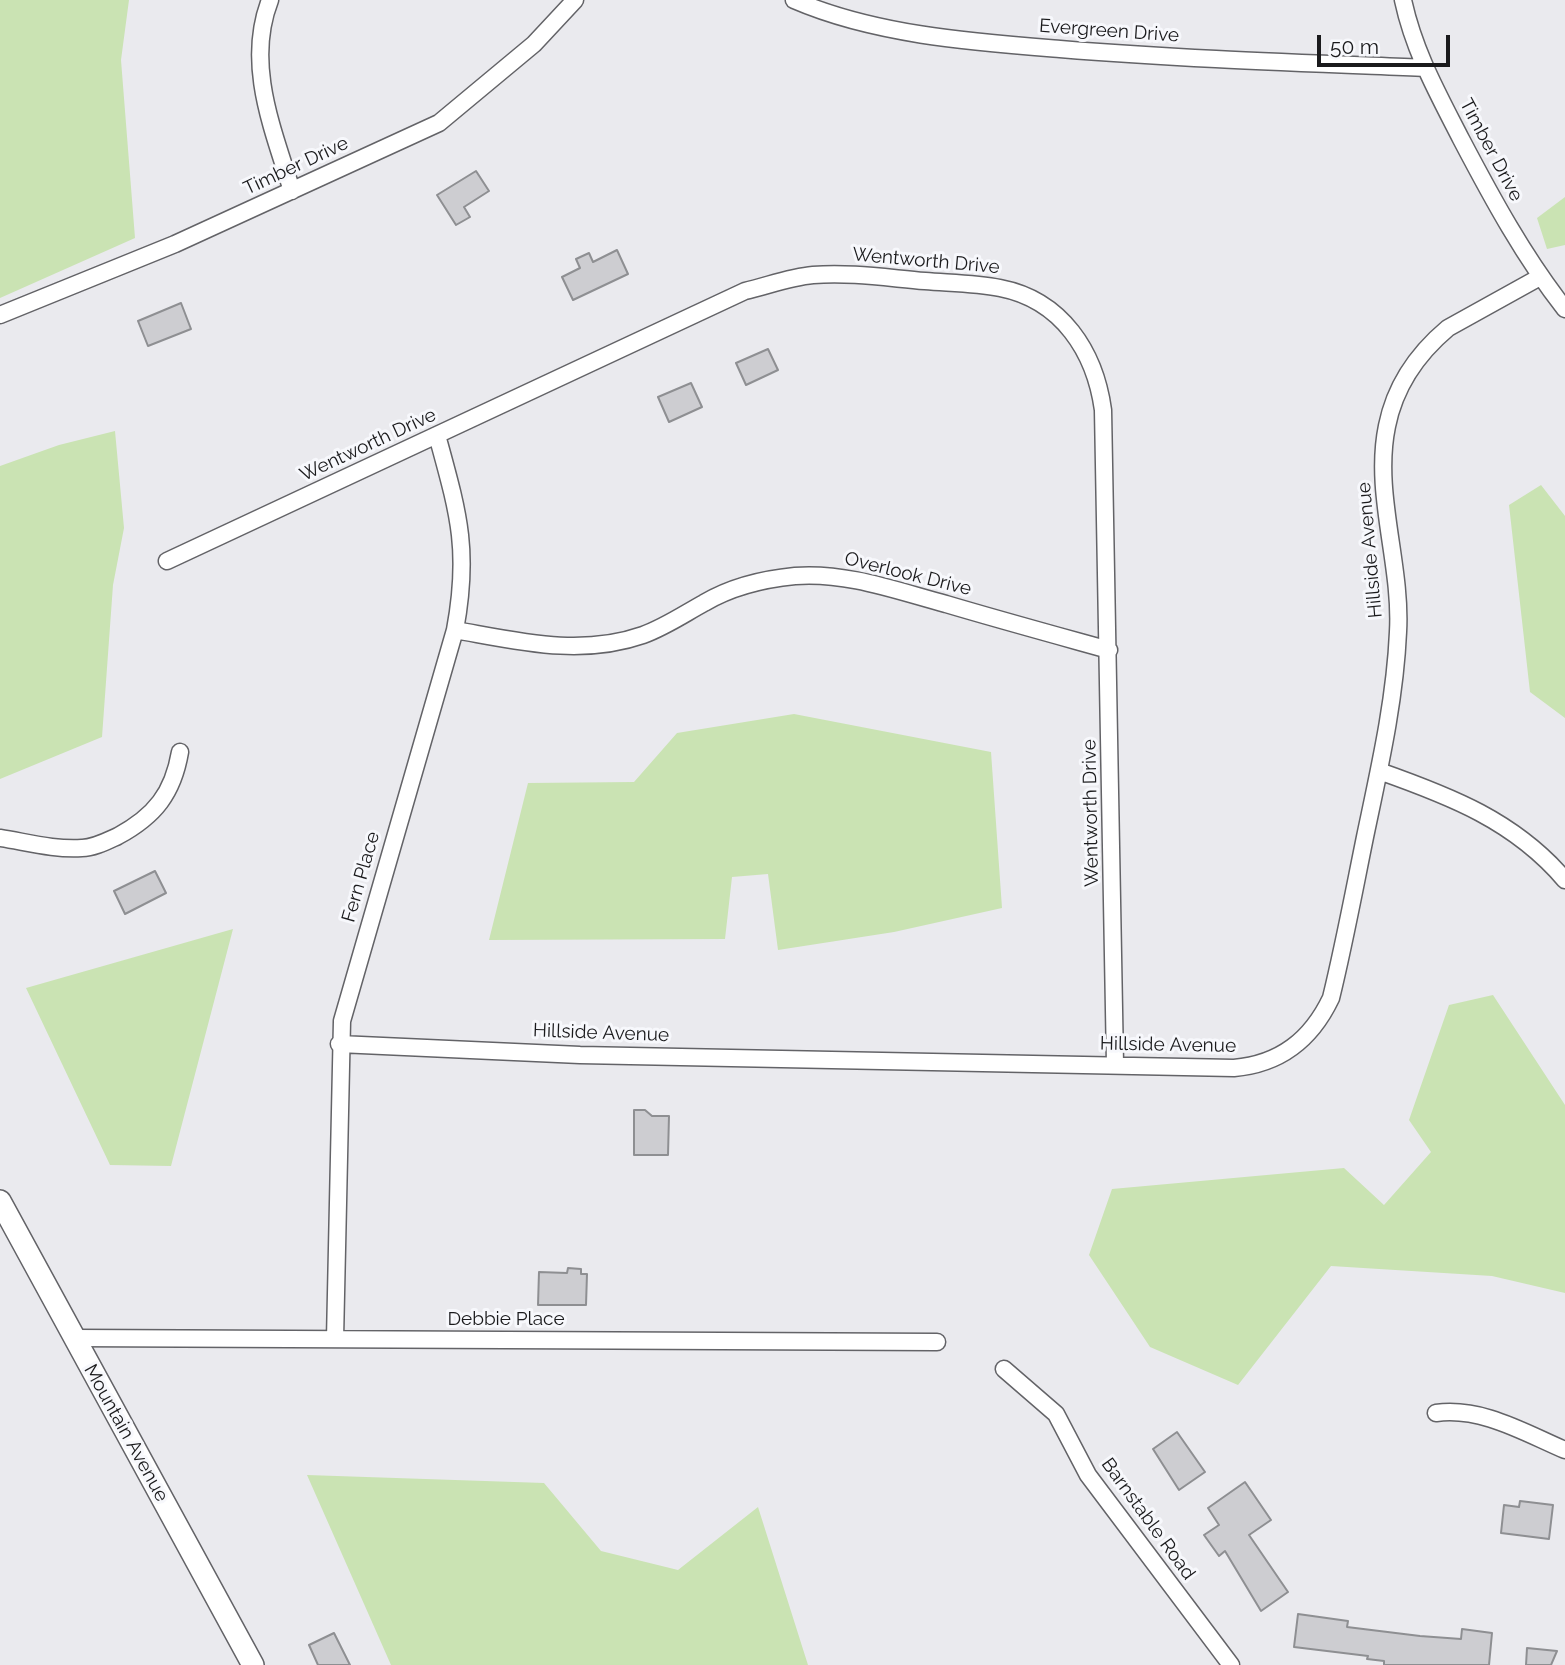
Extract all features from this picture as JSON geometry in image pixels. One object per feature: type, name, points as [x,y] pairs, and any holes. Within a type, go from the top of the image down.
[{"type":"main road","name":"Mountain Avenue","points":[[0,1201],[253,1665]]},
{"type":"street","points":[[270,0],[262,20],[258,63],[269,116],[292,191]]},
{"type":"street","name":"Timber Drive","points":[[0,316],[175,244],[439,123],[534,44],[575,0]]},
{"type":"street","name":"Evergreen Drive","points":[[794,0],[819,11],[906,31],[1003,45],[1136,55],[1426,68]]},
{"type":"street","name":"Timber Drive","points":[[1403,0],[1419,59],[1488,192],[1540,277],[1565,309]]},
{"type":"street","name":"Wentworth Drive","points":[[167,561],[745,291],[810,275],[844,274],[1010,290],[1046,307],[1066,326],[1090,358],[1099,384],[1102,410],[1109,650],[1115,1064]]},
{"type":"street","name":"Hillside Avenue","points":[[339,1044],[580,1055],[1250,1067],[1281,1056],[1315,1028],[1331,999],[1379,771],[1399,629],[1384,473],[1384,446],[1390,412],[1403,380],[1434,339],[1448,328],[1540,277]]},
{"type":"street","name":"Fern Place","points":[[335,1339],[339,1044],[351,985],[454,630],[463,579],[460,519],[438,435]]},
{"type":"street","name":"Overlook Drive","points":[[454,630],[548,646],[595,645],[642,635],[684,616],[705,602],[749,584],[772,579],[820,576],[870,583],[1109,650]]},
{"type":"street","points":[[0,838],[83,849],[99,845],[133,827],[162,803],[177,772],[180,752]]},
{"type":"street","points":[[1379,771],[1434,790],[1491,817],[1541,855],[1565,880]]},
{"type":"street","name":"Debbie Place","points":[[74,1338],[937,1342]]},
{"type":"street","name":"Barnstable Road","points":[[1004,1369],[1056,1414],[1088,1475],[1231,1665]]},
{"type":"street","points":[[1436,1413],[1459,1410],[1483,1416],[1565,1450]]},
{"type":"green space","points":[[0,0],[129,0],[121,60],[135,238],[0,298]]},
{"type":"green space","points":[[1565,197],[1565,245],[1547,249],[1537,218]]},
{"type":"green space","points":[[115,431],[124,528],[113,585],[102,737],[0,779],[0,466],[59,445]]},
{"type":"green space","points":[[1541,485],[1565,516],[1565,718],[1530,692],[1509,505]]},
{"type":"green space","points":[[794,714],[991,752],[1002,908],[894,932],[778,950],[768,874],[732,877],[725,939],[489,940],[528,783],[634,782],[677,733]]},
{"type":"green space","points":[[233,929],[171,1166],[110,1165],[26,988]]},
{"type":"green space","points":[[1493,995],[1565,1105],[1565,1293],[1492,1276],[1331,1266],[1238,1385],[1150,1347],[1089,1255],[1112,1189],[1344,1168],[1384,1205],[1431,1152],[1409,1120],[1449,1005]]},
{"type":"green space","points":[[307,1475],[544,1483],[601,1551],[678,1570],[758,1507],[808,1665],[391,1665]]},
{"type":"building","points":[[476,171],[489,191],[464,207],[470,217],[456,225],[437,195]]},
{"type":"building","points":[[617,250],[628,274],[573,300],[562,277],[580,268],[576,259],[589,253],[593,262]]},
{"type":"building","points":[[181,303],[191,329],[148,346],[138,321]]},
{"type":"building","points":[[768,349],[778,370],[746,385],[736,363]]},
{"type":"building","points":[[691,383],[702,407],[669,422],[658,397]]},
{"type":"building","points":[[155,871],[166,893],[125,914],[114,891]]},
{"type":"building","points":[[634,1110],[645,1110],[652,1116],[669,1116],[668,1155],[634,1155]]},
{"type":"building","points":[[568,1268],[581,1269],[581,1274],[587,1274],[586,1305],[538,1305],[539,1272],[567,1273]]},
{"type":"building","points":[[1177,1432],[1205,1472],[1179,1490],[1153,1449]]},
{"type":"building","points":[[1245,1482],[1271,1520],[1249,1535],[1288,1592],[1261,1611],[1225,1551],[1219,1556],[1204,1535],[1219,1525],[1208,1508]]},
{"type":"building","points":[[1520,1501],[1553,1505],[1549,1539],[1501,1533],[1504,1505],[1519,1507]]},
{"type":"building","points":[[1298,1614],[1348,1621],[1347,1627],[1420,1636],[1461,1639],[1462,1629],[1492,1633],[1489,1665],[1384,1665],[1384,1661],[1367,1659],[1368,1656],[1294,1647]]},
{"type":"building","points":[[334,1633],[350,1665],[318,1665],[309,1645]]},
{"type":"building","points":[[1527,1648],[1557,1651],[1551,1665],[1526,1665]]}]
